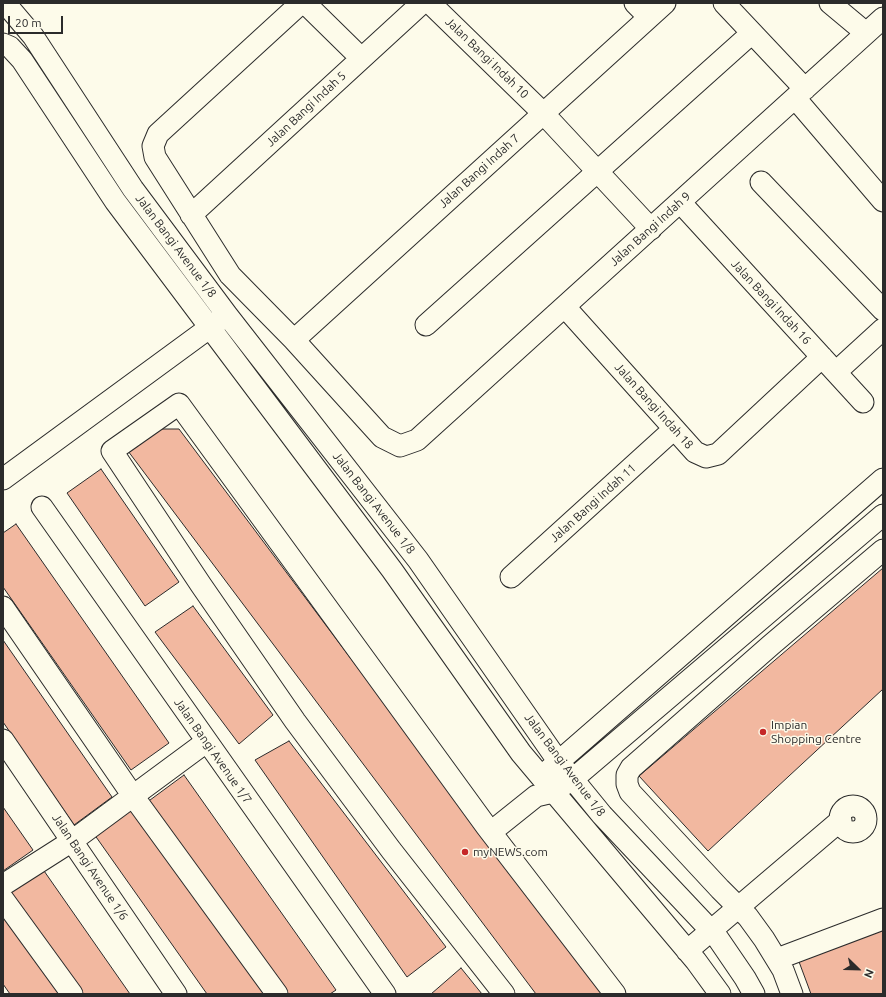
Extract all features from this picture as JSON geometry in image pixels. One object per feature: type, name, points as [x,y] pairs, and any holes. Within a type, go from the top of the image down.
[{"type":"street","name":"Jalan Bangi Avenue 1/8","points":[[5,3],[33,36],[133,189],[227,314],[418,560],[558,761],[602,815],[716,936],[745,978],[754,994]]},
{"type":"street","points":[[294,340],[230,275],[155,158],[153,146],[158,134],[301,3]]},
{"type":"street","points":[[305,3],[361,58]]},
{"type":"street","name":"Jalan Bangi Indah 5","points":[[191,215],[422,3]]},
{"type":"street","name":"Jalan Bangi Indah 10","points":[[430,3],[543,113],[651,229]]},
{"type":"street","name":"Jalan Bangi Indah 7","points":[[294,340],[543,113],[642,10],[665,3]]},
{"type":"street","points":[[724,3],[752,33],[883,201]]},
{"type":"street","points":[[830,3],[866,33]]},
{"type":"street","name":"Jalan Bangi Indah 9","points":[[294,340],[382,437],[400,446],[418,440],[883,18]]},
{"type":"street","points":[[426,325],[752,33]]},
{"type":"street","name":"Jalan Bangi Avenue 1/8","points":[[3,44],[10,47],[22,60],[115,201],[392,570],[544,788],[691,956],[720,994]]},
{"type":"street","points":[[761,182],[883,310]]},
{"type":"street","name":"Jalan Bangi Indah 16","points":[[680,202],[863,402]]},
{"type":"street","name":"Jalan Bangi Indah 18","points":[[565,306],[695,452],[706,457],[718,454],[829,364],[883,329]]},
{"type":"street","points":[[3,479],[227,314]]},
{"type":"street","points":[[504,994],[391,850],[295,721],[205,592],[112,451],[178,404],[491,832],[614,994]]},
{"type":"street","name":"Jalan Bangi Indah 11","points":[[511,577],[674,429]]},
{"type":"street","points":[[544,788],[558,761],[883,479]]},
{"type":"street","name":"Jalan Bangi Avenue 1/7","points":[[42,507],[380,992]]},
{"type":"street","points":[[491,832],[544,788],[573,779],[883,515]]},
{"type":"street","points":[[792,994],[783,970],[764,939],[743,912],[630,792],[628,775],[631,768],[883,550]]},
{"type":"street","points":[[3,607],[133,796],[277,994]]},
{"type":"street","name":"Jalan Bangi Avenue 1/6","points":[[3,740],[176,994]]},
{"type":"street","points":[[3,885],[72,841],[206,742]]},
{"type":"street","points":[[691,956],[844,825]]},
{"type":"street","points":[[3,899],[72,994]]},
{"type":"street","points":[[777,960],[883,919]]},
{"type":"building","points":[[157,429],[179,429],[602,994],[536,994],[128,451]]},
{"type":"building","points":[[101,469],[179,582],[145,606],[67,493]]},
{"type":"building","points":[[16,524],[169,743],[131,770],[3,587],[3,533]]},
{"type":"building","name":"Impian Shopping Centre","points":[[883,568],[883,689],[708,851],[639,776]]},
{"type":"building","points":[[193,606],[273,715],[239,744],[155,632]]},
{"type":"building","points":[[3,640],[112,797],[74,825],[3,722]]},
{"type":"building","points":[[289,741],[446,947],[407,977],[255,760]]},
{"type":"building","points":[[184,775],[336,990],[330,994],[282,994],[146,803]]},
{"type":"building","points":[[3,807],[33,850],[3,871]]},
{"type":"building","points":[[132,807],[265,994],[207,994],[94,834]]},
{"type":"building","points":[[42,868],[130,994],[80,994],[5,890]]},
{"type":"building","points":[[3,903],[65,994],[10,994],[3,984]]},
{"type":"building","points":[[883,926],[883,994],[811,994],[798,959]]},
{"type":"building","points":[[461,968],[482,994],[431,994]]},
{"type":"place","name":"Impian Shopping Centre","points":[[763,732]]},
{"type":"place","name":"myNEWS.com","points":[[465,852]]}]
